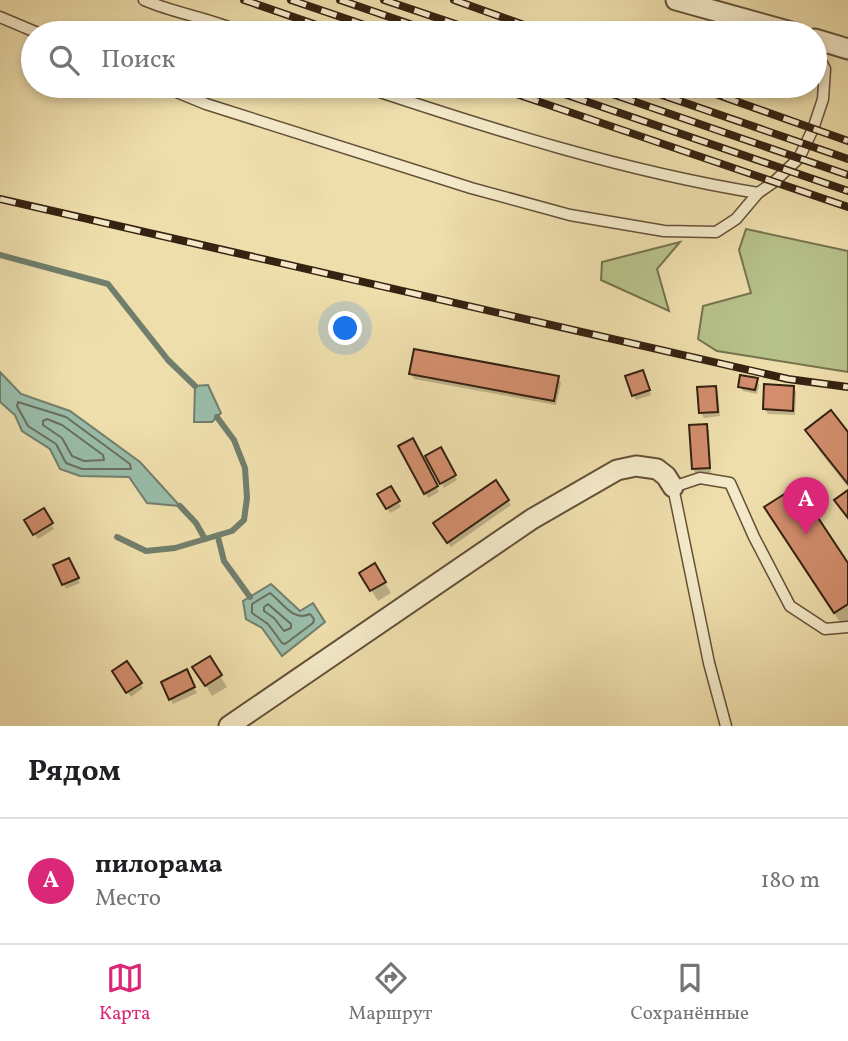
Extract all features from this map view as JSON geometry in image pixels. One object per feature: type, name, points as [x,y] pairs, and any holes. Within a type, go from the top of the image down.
[{"type":"street","points":[[676,0],[752,21]]},
{"type":"street","points":[[827,43],[848,49]]},
{"type":"street","points":[[229,726],[532,519],[617,470],[636,466],[657,469],[673,486]]},
{"type":"lane","points":[[144,0],[165,9],[211,21]]},
{"type":"lane","points":[[0,16],[21,25]]},
{"type":"lane","points":[[191,98],[458,184],[570,215],[664,231],[716,232],[736,219],[758,192],[774,182],[799,158],[813,129],[823,98]]},
{"type":"lane","points":[[398,98],[620,165],[758,192]]},
{"type":"lane","points":[[726,726],[709,663],[673,486],[700,478],[730,483],[754,537],[790,606],[825,629],[848,628]]},
{"type":"green space","points":[[746,229],[848,251],[848,372],[717,351],[698,339],[703,306],[751,293],[739,250]]},
{"type":"green space","points":[[680,242],[657,269],[669,311],[601,280],[602,262]]},
{"type":"water","points":[[0,372],[21,394],[70,411],[140,462],[180,506],[147,503],[129,477],[80,476],[60,469],[50,449],[22,431],[15,415],[0,402]]},
{"type":"water","points":[[208,385],[221,413],[212,422],[194,422],[195,386]]},
{"type":"water","points":[[271,584],[300,611],[313,603],[325,622],[282,656],[262,628],[246,619],[243,601]]},
{"type":"building","points":[[414,349],[559,376],[554,401],[409,374]]},
{"type":"building","points":[[643,370],[650,390],[632,396],[625,376]]},
{"type":"building","points":[[740,375],[758,378],[755,390],[738,387]]},
{"type":"building","points":[[764,384],[794,386],[793,411],[763,409]]},
{"type":"building","points":[[716,386],[718,412],[699,413],[697,387]]},
{"type":"building","points":[[831,410],[848,432],[848,484],[805,430]]},
{"type":"building","points":[[707,424],[710,468],[692,469],[689,425]]},
{"type":"building","points":[[413,438],[438,486],[424,494],[398,446]]},
{"type":"building","points":[[441,447],[456,475],[440,484],[425,456]]},
{"type":"building","points":[[496,480],[509,500],[447,543],[433,523]]},
{"type":"building","points":[[391,486],[400,501],[386,509],[377,494]]},
{"type":"building","points":[[797,486],[848,563],[848,604],[834,613],[764,507]]},
{"type":"building","points":[[848,490],[848,518],[834,500]]},
{"type":"building","points":[[44,508],[53,523],[33,535],[24,520]]},
{"type":"building","points":[[69,558],[79,578],[62,585],[53,565]]},
{"type":"building","points":[[375,563],[386,582],[370,591],[359,573]]},
{"type":"building","points":[[210,656],[222,675],[205,686],[192,667]]},
{"type":"building","points":[[127,661],[142,683],[126,693],[112,671]]},
{"type":"building","points":[[187,669],[195,687],[169,700],[161,682]]},
{"type":"waterway","points":[[0,255],[108,284],[168,360],[195,386]]},
{"type":"waterway","points":[[117,537],[146,551],[175,548],[232,531],[244,520],[247,498],[245,468],[234,440],[217,417]]},
{"type":"waterway","points":[[180,506],[196,523],[205,539]]},
{"type":"waterway","points":[[218,537],[224,561],[250,597]]},
{"type":"railway","points":[[244,0],[305,21]]},
{"type":"railway","points":[[291,0],[353,21]]},
{"type":"railway","points":[[340,0],[401,21]]},
{"type":"railway","points":[[384,0],[446,21]]},
{"type":"railway","points":[[454,0],[513,21]]},
{"type":"railway","points":[[528,98],[848,207]]},
{"type":"railway","points":[[576,98],[848,191]]},
{"type":"railway","points":[[624,98],[848,175]]},
{"type":"railway","points":[[671,98],[848,159]]},
{"type":"railway","points":[[727,98],[848,141]]},
{"type":"railway","points":[[0,199],[788,379],[848,387]]},
{"type":"place","name":"пилорама","points":[[806,535]]}]
